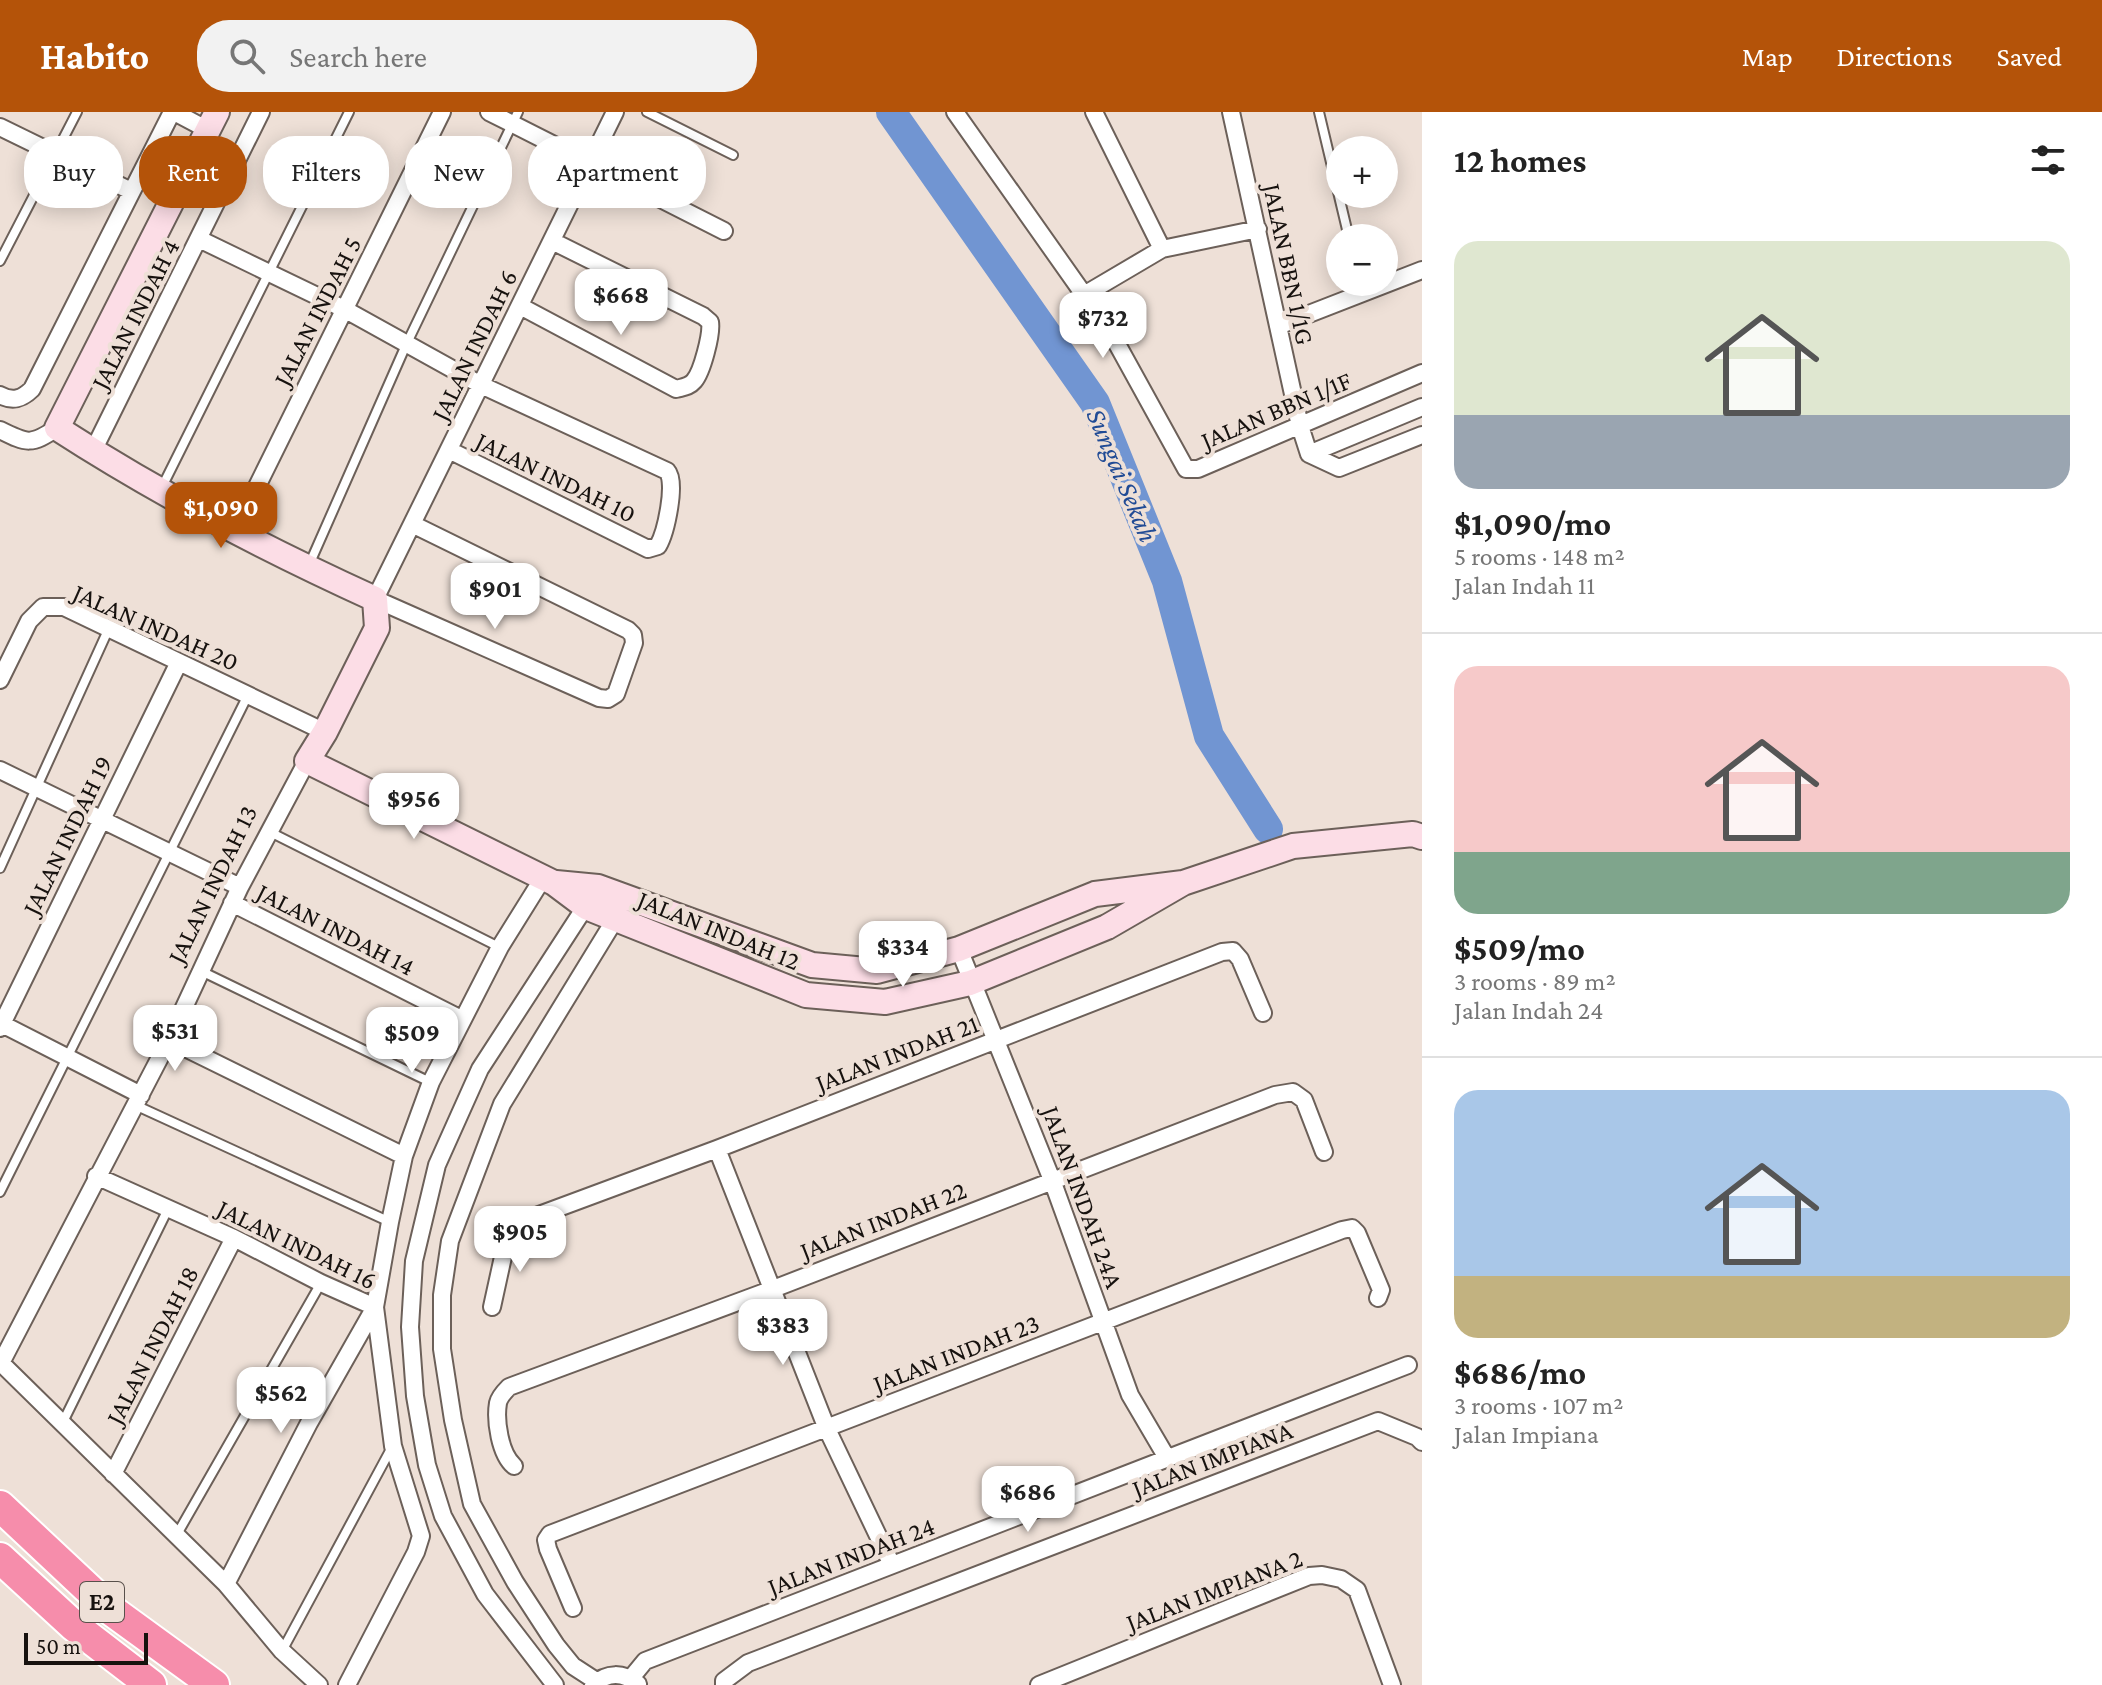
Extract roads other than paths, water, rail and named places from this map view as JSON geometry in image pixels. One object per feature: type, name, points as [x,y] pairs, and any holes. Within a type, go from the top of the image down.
[{"type":"highway","name":"E2","points":[[0,1506],[111,1610],[214,1685]]},
{"type":"highway","name":"E2","points":[[0,1558],[73,1625],[151,1685]]},
{"type":"street","points":[[0,395],[8,400],[23,398],[32,389],[173,112],[212,121],[57,428],[38,441],[24,442],[0,430]]},
{"type":"street","name":"JALAN INDAH 4","points":[[93,451],[261,112]]},
{"type":"street","name":"JALAN INDAH 5","points":[[235,531],[442,112]]},
{"type":"street","points":[[489,112],[515,118],[544,136]]},
{"type":"street","name":"JALAN INDAH 6","points":[[603,136],[615,112]]},
{"type":"street","name":"JALAN BBN 1/1F","points":[[955,112],[1111,333],[1186,469],[1198,469],[1422,373]]},
{"type":"street","points":[[1094,112],[1162,249]]},
{"type":"street","name":"JALAN BBN 1/1G","points":[[1231,112],[1300,426],[1309,454]]},
{"type":"street","points":[[0,127],[24,139]]},
{"type":"street","points":[[123,187],[131,191]]},
{"type":"street","name":"JALAN INDAH 6","points":[[375,599],[568,208]]},
{"type":"street","points":[[678,208],[724,231]]},
{"type":"street","points":[[1084,295],[1162,249],[1258,229]]},
{"type":"street","points":[[199,239],[344,309],[481,385]]},
{"type":"street","points":[[520,306],[676,389],[688,387],[696,380],[711,331],[710,322],[552,241]]},
{"type":"street","points":[[1398,277],[1422,270]]},
{"type":"street","points":[[1278,326],[1344,296]]},
{"type":"street","name":"JALAN INDAH 10","points":[[449,450],[648,549],[658,546],[664,537],[673,482],[667,471],[481,385]]},
{"type":"street","points":[[1309,454],[1422,407]]},
{"type":"street","points":[[57,428],[159,492],[308,568],[599,698],[608,699],[616,694],[634,643],[633,635],[628,630],[412,524]]},
{"type":"street","points":[[1309,454],[1339,468],[1422,435]]},
{"type":"street","name":"JALAN INDAH 13","points":[[0,1363],[169,1040],[268,831],[325,732],[377,628],[375,599]]},
{"type":"street","name":"JALAN INDAH 20","points":[[0,680],[29,621],[43,607],[64,607],[325,732]]},
{"type":"street","name":"JALAN INDAH 19","points":[[1,1025],[179,662]]},
{"type":"street","name":"JALAN INDAH 12","points":[[307,761],[549,880],[592,897],[812,965],[877,971],[959,949],[1095,894],[1183,883],[1293,846],[1413,834],[1422,837]]},
{"type":"street","points":[[0,770],[240,887]]},
{"type":"street","points":[[226,1584],[309,1423],[375,1307],[404,1156],[431,1082],[500,947],[549,880]]},
{"type":"street","name":"JALAN INDAH 12","points":[[622,908],[806,995],[885,1002],[970,983],[1107,927],[1183,883]]},
{"type":"street","points":[[555,1685],[485,1594],[443,1516],[427,1465],[415,1396],[410,1327],[414,1261],[437,1165],[480,1069],[592,897]]},
{"type":"street","name":"JALAN INDAH 14","points":[[232,903],[461,1019]]},
{"type":"street","points":[[622,908],[502,1104],[450,1241],[442,1295],[442,1349],[453,1420],[472,1504],[515,1582],[573,1666],[594,1683],[611,1675],[635,1682]]},
{"type":"street","name":"JALAN INDAH 24A","points":[[959,949],[970,983],[1052,1180],[1130,1395],[1167,1458]]},
{"type":"street","name":"JALAN INDAH 21","points":[[492,1307],[508,1234],[513,1226],[1222,952],[1233,951],[1240,959],[1263,1013]]},
{"type":"street","points":[[1,1025],[138,1100]]},
{"type":"street","points":[[169,1040],[404,1156]]},
{"type":"street","name":"JALAN INDAH 22","points":[[514,1466],[501,1448],[498,1401],[509,1387],[773,1289],[1275,1095],[1293,1092],[1304,1100],[1324,1152]]},
{"type":"street","points":[[717,1149],[827,1429],[892,1565]]},
{"type":"street","name":"JALAN INDAH 16","points":[[96,1176],[234,1238],[375,1307],[393,1446],[421,1536],[416,1552],[347,1685]]},
{"type":"street","name":"JALAN INDAH 23","points":[[573,1608],[546,1540],[550,1534],[1342,1230],[1352,1228],[1357,1233],[1381,1290],[1378,1298]]},
{"type":"street","name":"JALAN INDAH 18","points":[[113,1474],[234,1238]]},
{"type":"street","points":[[0,1363],[226,1584],[282,1651],[319,1685]]},
{"type":"street","name":"JALAN INDAH 24","points":[[635,1682],[645,1661],[1408,1365]]},
{"type":"street","name":"JALAN IMPIANA","points":[[724,1685],[724,1681],[748,1663],[1378,1421],[1422,1442]]},
{"type":"street","name":"JALAN IMPIANA 2","points":[[1039,1685],[1309,1576],[1322,1575],[1341,1579],[1357,1590],[1392,1685]]},
{"type":"lane","points":[[65,136],[77,112]]},
{"type":"lane","points":[[159,492],[349,112]]},
{"type":"lane","points":[[647,112],[733,155]]},
{"type":"lane","points":[[1319,112],[1346,224]]},
{"type":"lane","points":[[308,568],[406,345],[515,118]]},
{"type":"lane","points":[[0,261],[28,208]]},
{"type":"lane","points":[[0,868],[109,627]]},
{"type":"lane","points":[[0,1192],[248,694]]},
{"type":"lane","points":[[268,831],[500,947]]},
{"type":"lane","points":[[200,970],[431,1082]]},
{"type":"lane","points":[[138,1100],[390,1222]]},
{"type":"lane","points":[[62,1424],[168,1209]]},
{"type":"lane","points":[[176,1536],[321,1283]]},
{"type":"lane","points":[[282,1651],[393,1446]]},
{"type":"waterway","name":"Sungai Sekah","points":[[891,112],[1095,403],[1167,581],[1209,736],[1268,829]]}]
